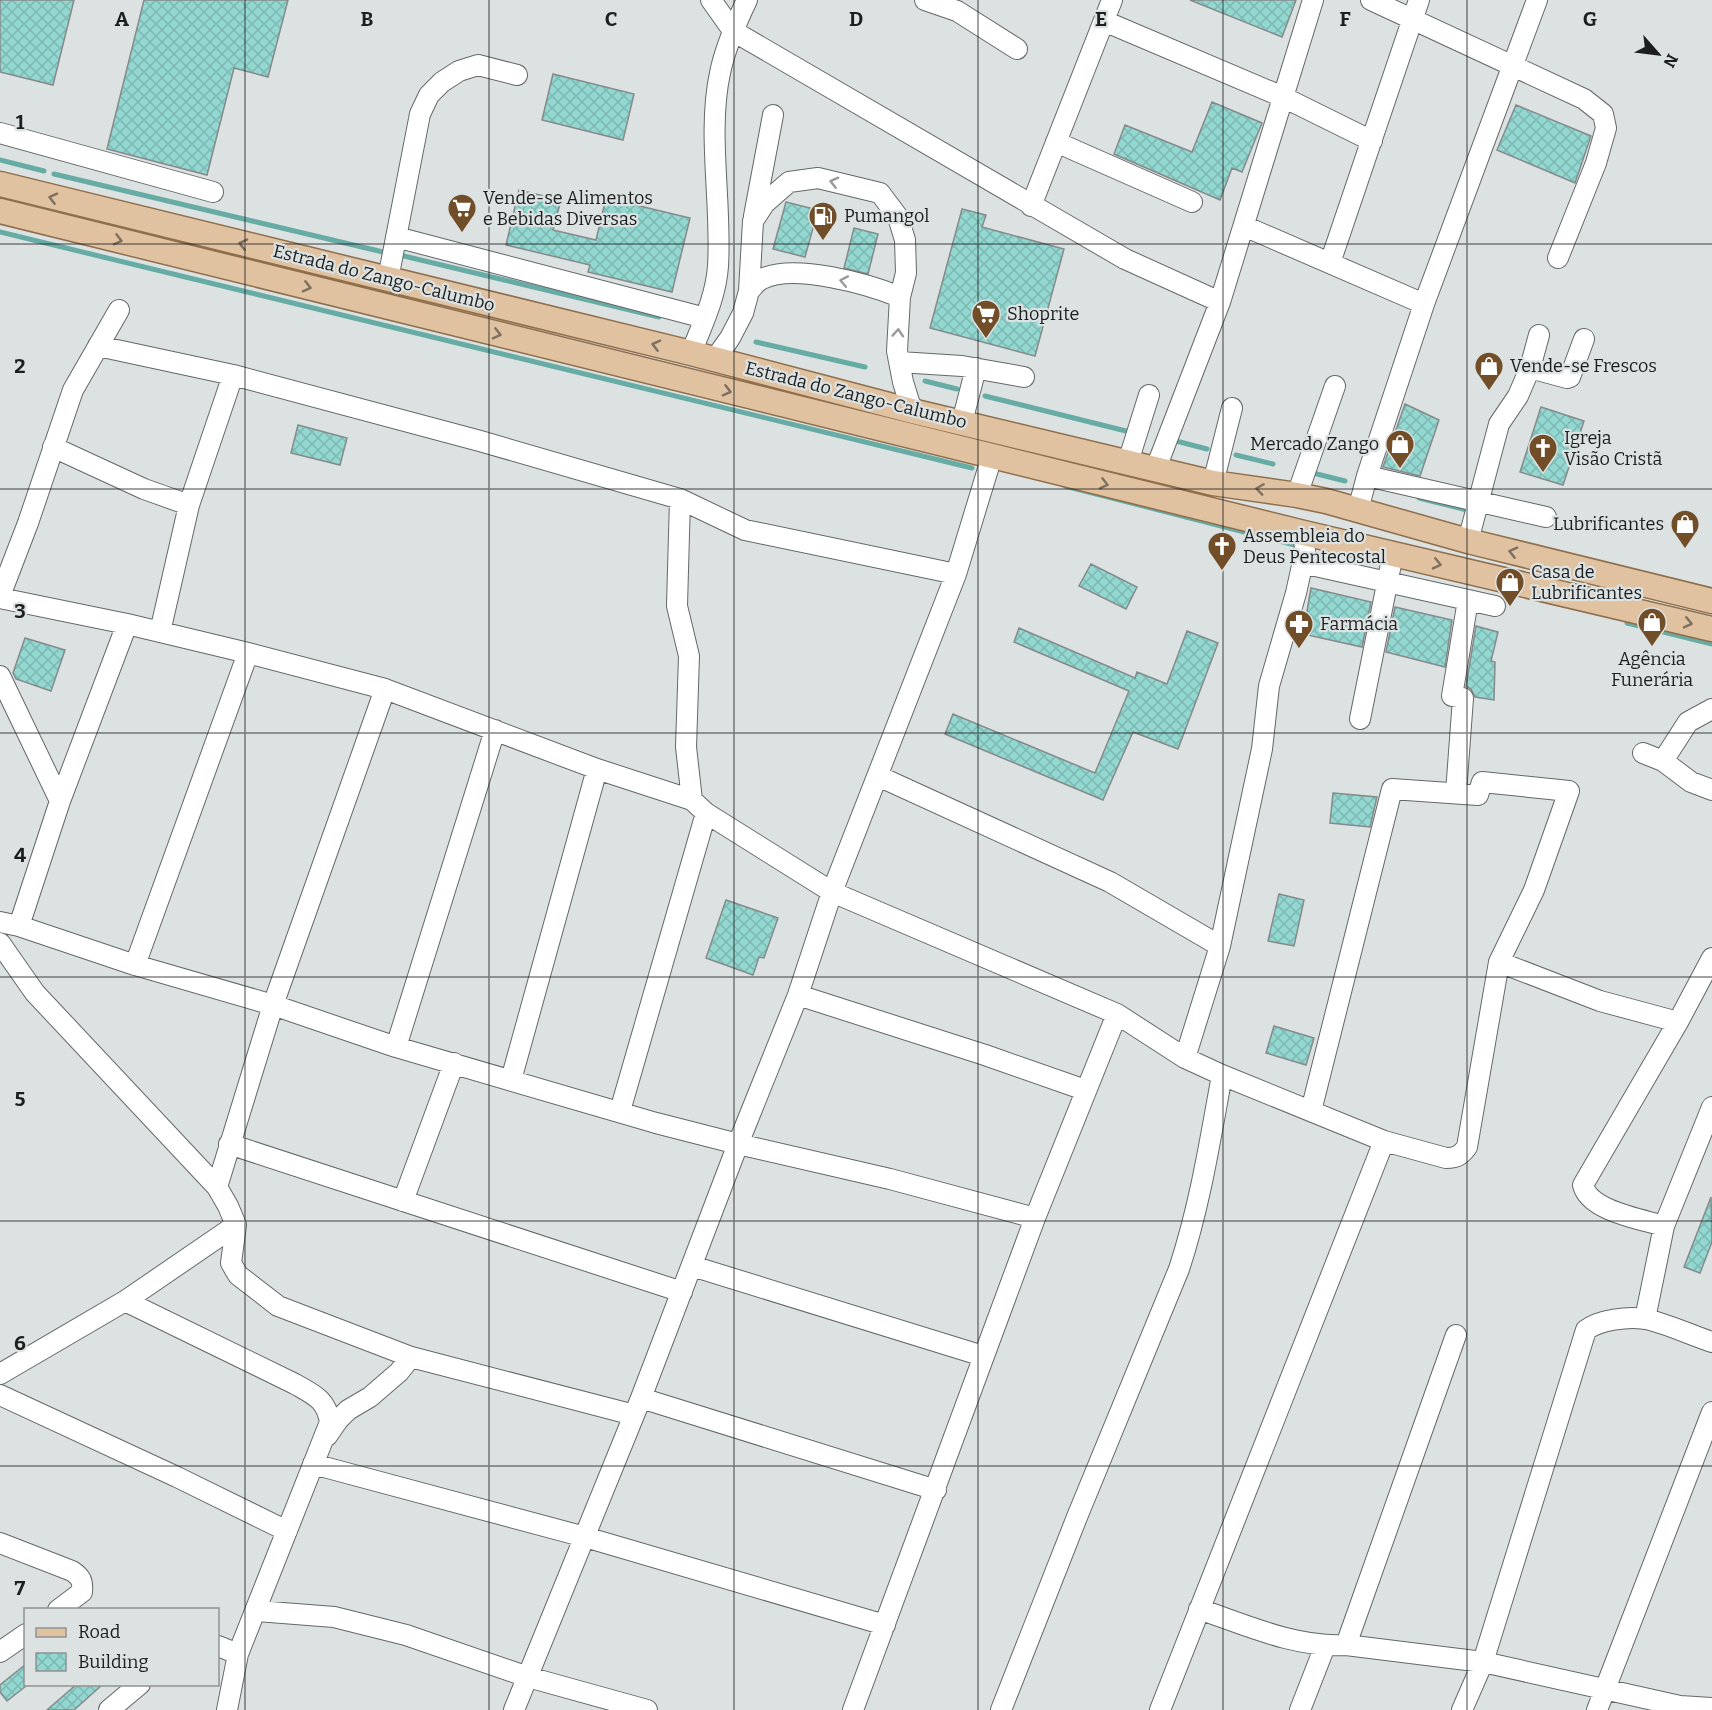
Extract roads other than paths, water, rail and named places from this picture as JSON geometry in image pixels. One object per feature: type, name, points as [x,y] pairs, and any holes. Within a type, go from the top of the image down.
[{"type":"main road","name":"Estrada do Zango-Calumbo","points":[[0,184],[691,353],[912,411],[1213,483],[1297,495],[1468,541],[1712,601]]},
{"type":"main road","name":"Estrada do Zango-Calumbo","points":[[0,211],[1304,533],[1712,629]]},
{"type":"street","points":[[711,0],[733,31],[1125,259],[1220,302]]},
{"type":"street","points":[[691,353],[714,292],[718,266],[716,123],[720,74],[733,31],[747,0]]},
{"type":"street","points":[[925,0],[957,11],[1017,49]]},
{"type":"street","points":[[1031,206],[1112,0]]},
{"type":"street","points":[[1156,468],[1220,302],[1313,0]]},
{"type":"street","points":[[1371,0],[1584,99],[1603,114],[1606,128],[1596,163],[1558,258]]},
{"type":"street","points":[[1330,263],[1419,0]]},
{"type":"street","points":[[1358,510],[1367,476],[1424,304],[1537,0]]},
{"type":"street","points":[[1104,21],[1283,97],[1372,141]]},
{"type":"street","points":[[388,279],[420,114],[429,95],[442,82],[459,71],[478,65],[517,75]]},
{"type":"street","points":[[715,359],[730,338],[749,291],[753,221],[773,115]]},
{"type":"street","points":[[0,133],[213,192]]},
{"type":"street","points":[[1056,142],[1192,202]]},
{"type":"street","points":[[753,221],[765,203],[789,182],[818,178],[880,193],[898,217],[905,240],[906,273],[900,297],[897,351],[912,411]]},
{"type":"street","points":[[1244,226],[1424,304]]},
{"type":"street","points":[[396,237],[705,318]]},
{"type":"street","points":[[749,291],[760,279],[777,273],[801,272],[876,287],[900,297]]},
{"type":"street","points":[[119,310],[73,390],[0,597],[128,624],[385,689],[699,807],[832,892],[1117,1014],[1185,1058],[1222,1075],[1311,1112],[1384,1141],[1446,1158],[1456,1158],[1467,1147],[1499,962],[1533,890],[1569,791],[1482,782],[1478,795],[1392,789],[1311,1112]]},
{"type":"street","points":[[1468,541],[1499,424],[1518,396],[1530,368],[1539,335]]},
{"type":"street","points":[[1530,368],[1566,378],[1570,377],[1584,339]]},
{"type":"street","points":[[98,346],[233,375],[480,441],[680,500],[745,530],[956,574]]},
{"type":"street","points":[[899,362],[976,368],[1024,377]]},
{"type":"street","points":[[962,422],[976,368]]},
{"type":"street","points":[[160,632],[189,505],[233,375]]},
{"type":"street","points":[[1297,495],[1335,386]]},
{"type":"street","points":[[1128,462],[1149,395]]},
{"type":"street","points":[[1213,483],[1232,408]]},
{"type":"street","points":[[53,447],[144,489],[189,505]]},
{"type":"street","points":[[514,1710],[637,1407],[798,995],[832,892],[956,574],[992,456]]},
{"type":"street","points":[[1367,476],[1546,517]]},
{"type":"street","points":[[620,1111],[699,807],[686,747],[688,656],[677,606],[680,500]]},
{"type":"street","points":[[1185,1058],[1220,946],[1262,749],[1269,686],[1288,624],[1305,552],[1304,533]]},
{"type":"street","points":[[1360,719],[1393,554]]},
{"type":"street","points":[[1302,563],[1495,606]]},
{"type":"street","points":[[1456,794],[1463,698],[1452,696],[1468,600]]},
{"type":"street","points":[[128,624],[60,801],[9,924],[135,965],[273,1005],[396,1047],[454,1064],[738,1144],[890,1179],[1035,1218]]},
{"type":"street","points":[[135,965],[248,653]]},
{"type":"street","points":[[0,676],[60,801]]},
{"type":"street","points":[[217,1187],[273,1005],[385,689]]},
{"type":"street","points":[[1663,761],[1688,722],[1712,709]]},
{"type":"street","points":[[396,1047],[495,730]]},
{"type":"street","points":[[1643,753],[1663,761],[1691,782],[1712,790]]},
{"type":"street","points":[[512,1080],[597,769]]},
{"type":"street","points":[[879,776],[1110,882],[1220,946]]},
{"type":"street","points":[[0,943],[35,993],[217,1187],[236,1225],[231,1263],[238,1275],[278,1306],[411,1357],[637,1407],[936,1490]]},
{"type":"street","points":[[1664,1226],[1601,1206],[1585,1192],[1583,1185],[1678,1022],[1712,958]]},
{"type":"street","points":[[1499,962],[1600,1001],[1678,1022]]},
{"type":"street","points":[[798,995],[985,1055],[1085,1090]]},
{"type":"street","points":[[853,1710],[1035,1218],[1117,1014]]},
{"type":"street","points":[[403,1201],[454,1064]]},
{"type":"street","points":[[1001,1710],[1179,1269],[1201,1193],[1222,1075]]},
{"type":"street","points":[[1644,1318],[1664,1226],[1712,1107]]},
{"type":"street","points":[[1160,1710],[1384,1141]]},
{"type":"street","points":[[229,1144],[682,1292]]},
{"type":"street","points":[[0,1374],[125,1301],[236,1225]]},
{"type":"street","points":[[692,1266],[983,1356]]},
{"type":"street","points":[[125,1301],[314,1394],[328,1410],[330,1422],[257,1611],[238,1654],[227,1710]]},
{"type":"street","points":[[1462,1710],[1483,1662],[1586,1330],[1604,1321],[1644,1318],[1712,1342]]},
{"type":"street","points":[[1346,1645],[1456,1335]]},
{"type":"street","points":[[321,1445],[338,1420],[348,1410],[399,1372],[411,1357]]},
{"type":"street","points":[[0,1395],[287,1531]]},
{"type":"street","points":[[1597,1710],[1712,1412]]},
{"type":"street","points":[[313,1464],[585,1537],[885,1625]]},
{"type":"street","points":[[0,1543],[72,1570],[79,1576],[82,1582],[82,1592],[61,1608]]},
{"type":"street","points":[[1199,1609],[1292,1640],[1325,1646],[1346,1645],[1483,1662],[1680,1706],[1712,1708]]},
{"type":"street","points":[[257,1611],[334,1617],[406,1635],[528,1677],[647,1710]]},
{"type":"street","points":[[0,1652],[24,1635]]},
{"type":"street","points":[[219,1646],[238,1654]]},
{"type":"street","points":[[1300,1710],[1325,1646]]},
{"type":"street","points":[[110,1710],[138,1686]]},
{"type":"waterway","points":[[0,160],[44,171]]},
{"type":"waterway","points":[[54,174],[383,252]]},
{"type":"waterway","points":[[0,232],[972,468]]},
{"type":"waterway","points":[[404,256],[659,317]]},
{"type":"waterway","points":[[756,342],[865,367]]},
{"type":"waterway","points":[[925,381],[957,389]]},
{"type":"waterway","points":[[985,396],[1130,432]]},
{"type":"waterway","points":[[1176,441],[1207,449]]},
{"type":"waterway","points":[[1236,455],[1273,464]]},
{"type":"waterway","points":[[1309,472],[1345,481]]},
{"type":"waterway","points":[[1065,486],[1295,545]]},
{"type":"waterway","points":[[1419,498],[1467,510]]},
{"type":"waterway","points":[[1627,623],[1712,644]]},
{"type":"place","name":"Vende-se Alimentos e Bebidas Diversas","points":[[462,234]]},
{"type":"place","name":"Pumangol","points":[[823,242]]},
{"type":"place","name":"Shoprite","points":[[986,340]]},
{"type":"place","name":"Vende-se Frescos","points":[[1489,392]]},
{"type":"place","name":"Mercado Zango","points":[[1400,470]]},
{"type":"place","name":"Igreja Visão Cristã","points":[[1543,474]]},
{"type":"place","name":"Lubrificantes","points":[[1685,550]]},
{"type":"place","name":"Assembleia do Deus Pentecostal","points":[[1222,572]]},
{"type":"place","name":"Casa de Lubrificantes","points":[[1510,608]]},
{"type":"place","name":"Agência Funerária","points":[[1652,648]]},
{"type":"place","name":"Farmácia","points":[[1299,650]]}]
